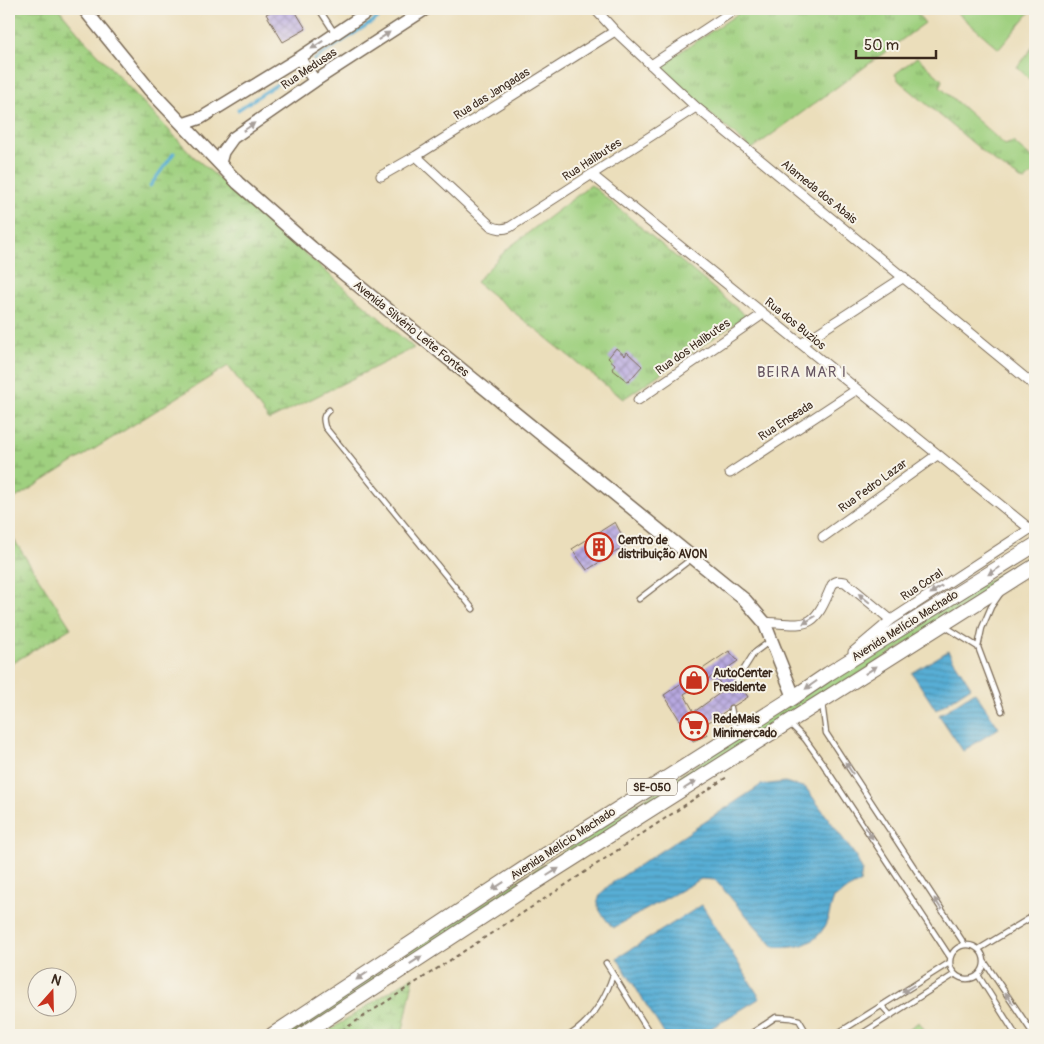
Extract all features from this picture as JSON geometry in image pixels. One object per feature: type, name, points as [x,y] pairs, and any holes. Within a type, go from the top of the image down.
[{"type":"main road","name":"Avenida Silvério Leite Fontes","points":[[84,9],[149,89],[238,183],[312,248],[745,600],[764,622],[794,697]]},
{"type":"main road","name":"Avenida Melício Machado","points":[[272,1035],[531,864],[828,674],[1035,545]]},
{"type":"main road","name":"Avenida Melício Machado","points":[[302,1035],[525,889],[1035,566]]},
{"type":"street","points":[[183,124],[201,118],[300,58],[372,9]]},
{"type":"street","name":"Rua Medusas","points":[[220,163],[223,152],[233,138],[315,81],[426,9]]},
{"type":"street","name":"Alameda dos Abais","points":[[595,9],[615,31],[696,107],[1035,386]]},
{"type":"street","points":[[651,65],[736,9]]},
{"type":"street","name":"Rua das Jangadas","points":[[381,176],[615,31]]},
{"type":"street","points":[[300,58],[315,81]]},
{"type":"street","name":"Rua Halibutes","points":[[416,156],[490,226],[499,230],[510,227],[592,176],[696,107]]},
{"type":"street","name":"Rua dos Buzios","points":[[592,176],[937,455],[1033,527]]},
{"type":"street","points":[[800,344],[904,277]]},
{"type":"street","name":"Rua dos Halibutes","points":[[638,400],[763,314]]},
{"type":"street","name":"Rua Enseada","points":[[730,473],[856,390]]},
{"type":"street","name":"Rua Pedro Lazar","points":[[823,536],[937,455]]},
{"type":"street","name":"Rua Coral","points":[[828,674],[891,620],[1033,527]]},
{"type":"street","points":[[764,622],[798,625],[811,621],[822,609],[834,582],[839,581],[845,582],[891,620]]},
{"type":"lane","points":[[319,9],[334,34]]},
{"type":"lane","points":[[329,410],[323,419],[325,427],[473,609]]},
{"type":"lane","points":[[639,599],[693,557]]},
{"type":"lane","points":[[1002,711],[978,647],[982,628],[991,608],[1006,584]]},
{"type":"lane","points":[[942,625],[978,647]]},
{"type":"lane","points":[[737,680],[754,653],[771,640]]},
{"type":"lane","points":[[822,701],[826,733],[965,944]]},
{"type":"lane","points":[[732,708],[736,733]]},
{"type":"lane","points":[[789,723],[805,739],[823,764],[950,957]]},
{"type":"lane","points":[[979,950],[1035,915]]},
{"type":"lane","points":[[984,961],[983,968],[978,975],[966,979],[960,978],[955,974],[949,963],[953,951],[959,946],[965,944],[979,950],[984,961],[1034,1035]]},
{"type":"lane","points":[[606,963],[651,1035]]},
{"type":"lane","points":[[835,1035],[949,963]]},
{"type":"lane","points":[[860,1035],[955,974]]},
{"type":"lane","points":[[570,1035],[577,1031],[592,1016],[607,992],[614,975]]},
{"type":"lane","points":[[978,975],[1016,1035]]},
{"type":"lane","points":[[882,1006],[891,1016]]},
{"type":"lane","points":[[749,1035],[776,1017],[799,1020],[808,1035]]},
{"type":"lane","points":[[577,1031],[581,1035]]},
{"type":"path","points":[[334,1035],[561,888],[731,774]]},
{"type":"green space","points":[[9,9],[59,9],[82,37],[193,156],[414,348],[269,420],[228,366],[9,502]]},
{"type":"green space","points":[[745,9],[913,9],[925,23],[752,149],[656,68]]},
{"type":"green space","points":[[953,9],[1027,9],[1030,12],[999,49]]},
{"type":"green space","points":[[1035,44],[1035,85],[1017,67]]},
{"type":"green space","points":[[917,57],[942,80],[940,87],[1005,145],[1013,142],[1035,161],[1035,172],[1024,181],[998,164],[899,81],[895,74]]},
{"type":"green space","points":[[591,185],[746,316],[623,399],[476,282],[507,249]]},
{"type":"green space","points":[[9,532],[71,628],[9,665]]},
{"type":"green space","points":[[1035,552],[1035,561],[296,1035],[281,1035],[856,661]]},
{"type":"green space","points":[[414,976],[402,1035],[322,1035]]},
{"type":"green space","points":[[919,1022],[928,1035],[899,1035]]},
{"type":"water","points":[[948,651],[971,687],[936,710],[912,673]]},
{"type":"water","points":[[975,692],[999,728],[963,751],[939,715]]},
{"type":"water","points":[[785,782],[806,788],[855,855],[862,870],[860,883],[834,898],[828,918],[818,935],[806,944],[799,946],[774,947],[715,880],[701,879],[613,928],[598,905],[600,895],[612,883],[761,785]]},
{"type":"water","points":[[702,905],[760,998],[700,1035],[665,1035],[617,958]]},
{"type":"building","points":[[276,9],[294,9],[306,29],[283,42],[266,14]]},
{"type":"building","points":[[616,348],[625,356],[627,352],[642,366],[628,382],[612,369],[615,364],[608,358]]},
{"type":"building","name":"Centro de distribuição AVON","points":[[615,522],[627,545],[587,570],[572,549]]},
{"type":"building","points":[[729,651],[738,661],[729,667],[748,697],[704,725],[695,713],[708,735],[693,741],[664,695]],"holes":[[[715,675],[724,690],[694,712],[684,694]]]},
{"type":"waterway","points":[[314,60],[392,9]]},
{"type":"waterway","points":[[238,110],[277,84]]},
{"type":"waterway","points":[[150,186],[174,153]]},
{"type":"place","name":"Centro de distribuição AVON","points":[[599,547]]},
{"type":"place","name":"AutoCenter Presidente","points":[[694,680]]},
{"type":"place","name":"RedeMais Minimercado","points":[[694,726]]},
{"type":"district","name":"BEIRA MAR I","points":[[802,372]]}]
